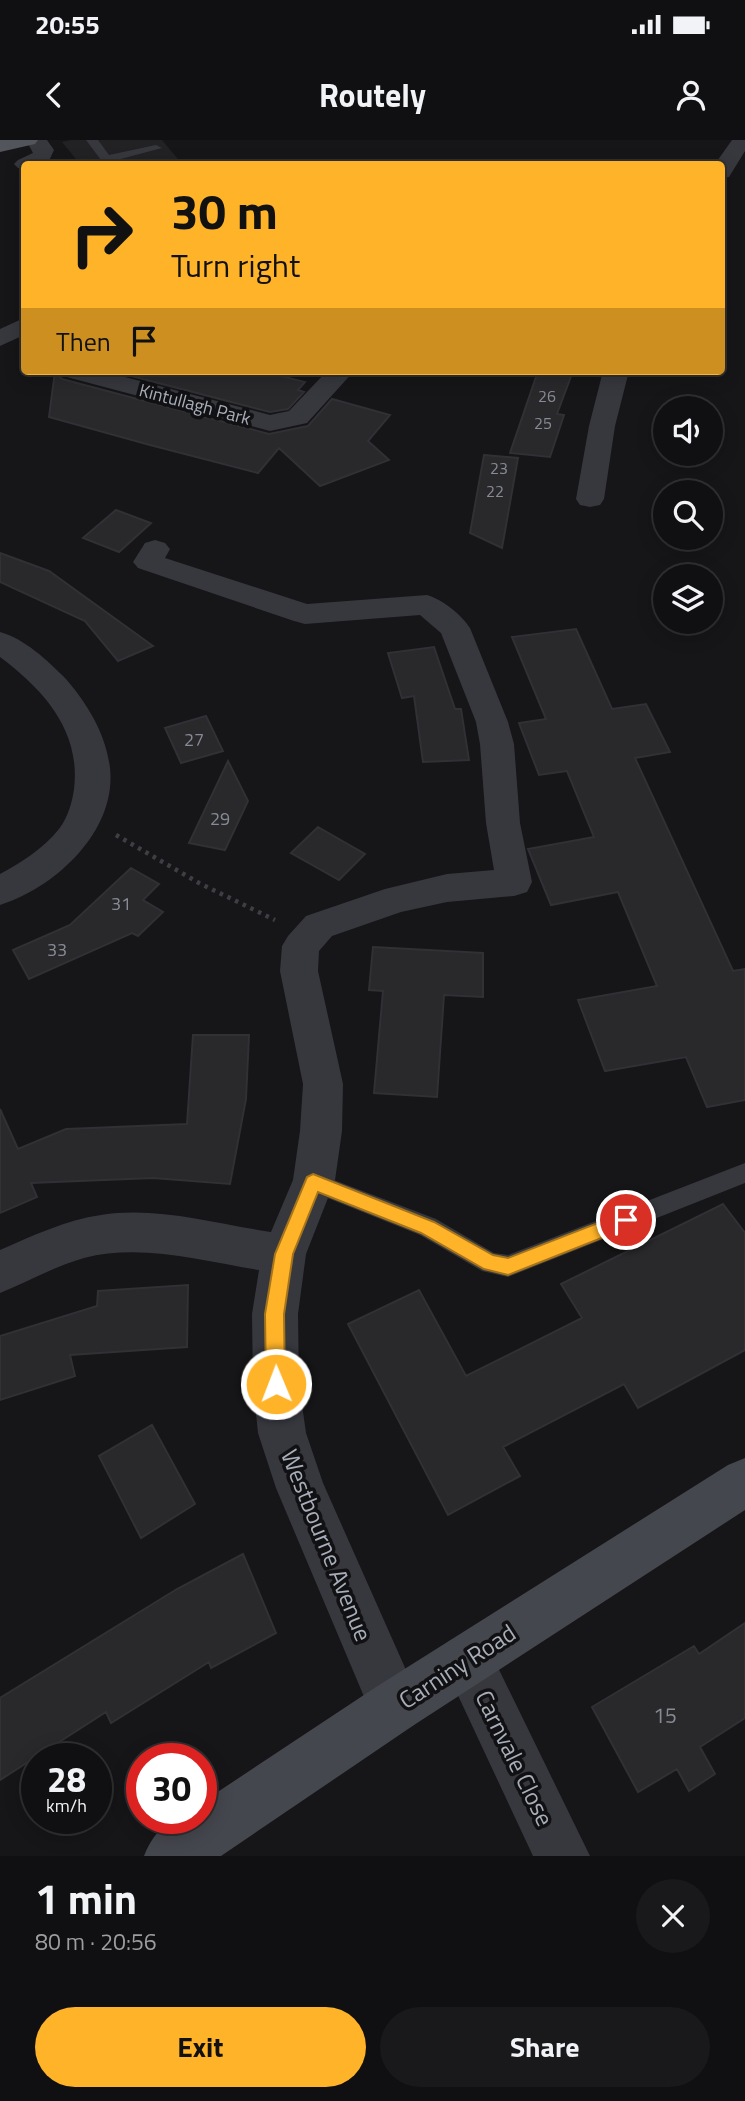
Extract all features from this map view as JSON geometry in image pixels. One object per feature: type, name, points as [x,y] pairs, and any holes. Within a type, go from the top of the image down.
[{"type":"main road","points":[[0,146],[29,140]]},
{"type":"street","points":[[35,161],[44,154],[44,149],[36,140]]},
{"type":"street","points":[[725,166],[742,140]]},
{"type":"street","points":[[0,171],[21,166]]},
{"type":"street","points":[[21,326],[0,340],[21,351]]},
{"type":"street","name":"Kintullagh Park","points":[[87,375],[270,423],[298,417],[337,375]]},
{"type":"street","points":[[590,499],[602,426],[615,375]]},
{"type":"street","points":[[155,549],[148,562],[269,611],[305,614],[427,605],[455,628],[492,722],[498,744],[503,823],[514,882],[447,888],[398,899],[320,926],[305,940]]},
{"type":"street","points":[[0,642],[44,674],[66,697],[80,719],[94,761],[94,780],[84,818],[73,836],[46,865],[0,891]]},
{"type":"street","name":"Westbourne Avenue","points":[[305,940],[299,954],[299,971],[323,1084],[321,1131],[313,1182],[284,1254],[275,1314],[276,1384],[282,1433],[300,1488],[395,1706]]},
{"type":"street","points":[[0,1272],[61,1246],[116,1233],[140,1233],[284,1254]]},
{"type":"street","name":"Carniny Road","points":[[172,1856],[467,1659],[745,1482]]},
{"type":"street","name":"Carnvale Close","points":[[467,1659],[562,1856]]},
{"type":"lane","points":[[92,140],[107,161]]},
{"type":"lane","points":[[111,161],[156,148]]},
{"type":"lane","points":[[313,1182],[428,1227],[490,1263],[508,1266],[745,1173]]},
{"type":"path","points":[[84,818],[199,883],[274,920],[305,940]]},
{"type":"shaded area","points":[[162,140],[180,161],[78,161],[62,142]]},
{"type":"building","points":[[54,375],[269,434],[308,426],[332,399],[390,415],[368,441],[389,460],[320,486],[279,448],[258,473],[49,417]]},
{"type":"building","points":[[127,375],[277,375],[305,382],[298,390],[304,392],[288,409],[270,412]]},
{"type":"building","points":[[537,375],[572,375],[557,414],[564,415],[550,457],[510,453]]},
{"type":"building","points":[[484,455],[518,458],[502,548],[470,533]]},
{"type":"building","points":[[116,510],[151,523],[119,552],[83,538]]},
{"type":"building","points":[[0,553],[49,571],[153,646],[118,661],[85,621],[0,582]]},
{"type":"building","points":[[576,629],[612,709],[646,704],[670,752],[635,758],[733,971],[745,969],[745,1100],[707,1107],[686,1057],[605,1071],[578,1000],[657,986],[618,892],[551,905],[528,849],[594,837],[567,771],[539,775],[519,723],[546,719],[512,637]]},
{"type":"building","points":[[434,647],[455,709],[461,709],[469,760],[423,762],[414,696],[402,698],[388,653]]},
{"type":"building","points":[[206,716],[223,751],[181,763],[165,728]]},
{"type":"building","points":[[228,761],[248,801],[225,850],[189,843]]},
{"type":"building","points":[[318,827],[365,854],[339,880],[291,853]]},
{"type":"building","points":[[131,868],[159,884],[143,900],[163,912],[138,936],[132,933],[29,979],[13,950],[70,925]]},
{"type":"building","points":[[373,947],[483,953],[483,997],[444,995],[437,1097],[374,1093],[383,991],[369,990]]},
{"type":"building","points":[[193,1035],[249,1035],[246,1099],[230,1184],[153,1178],[31,1183],[37,1197],[0,1213],[0,1109],[18,1149],[66,1129],[187,1124]]},
{"type":"building","points":[[723,1204],[745,1233],[745,1350],[638,1408],[624,1384],[503,1447],[520,1476],[448,1515],[348,1324],[419,1290],[466,1376],[582,1318],[561,1284]]},
{"type":"building","points":[[188,1285],[187,1347],[70,1355],[75,1376],[0,1400],[0,1336],[97,1306],[98,1291]]},
{"type":"building","points":[[152,1425],[195,1504],[141,1538],[99,1456]]},
{"type":"building","points":[[243,1554],[276,1633],[211,1668],[209,1662],[111,1723],[106,1712],[58,1743],[21,1743],[21,1767],[0,1780],[0,1698],[177,1589]]},
{"type":"building","points":[[745,1623],[745,1718],[700,1747],[715,1774],[689,1791],[677,1769],[638,1792],[592,1707],[694,1646],[699,1654]]},
{"type":"route","points":[[276,1384],[275,1314],[284,1254],[313,1182],[428,1227],[490,1263],[508,1266],[626,1220]]}]
